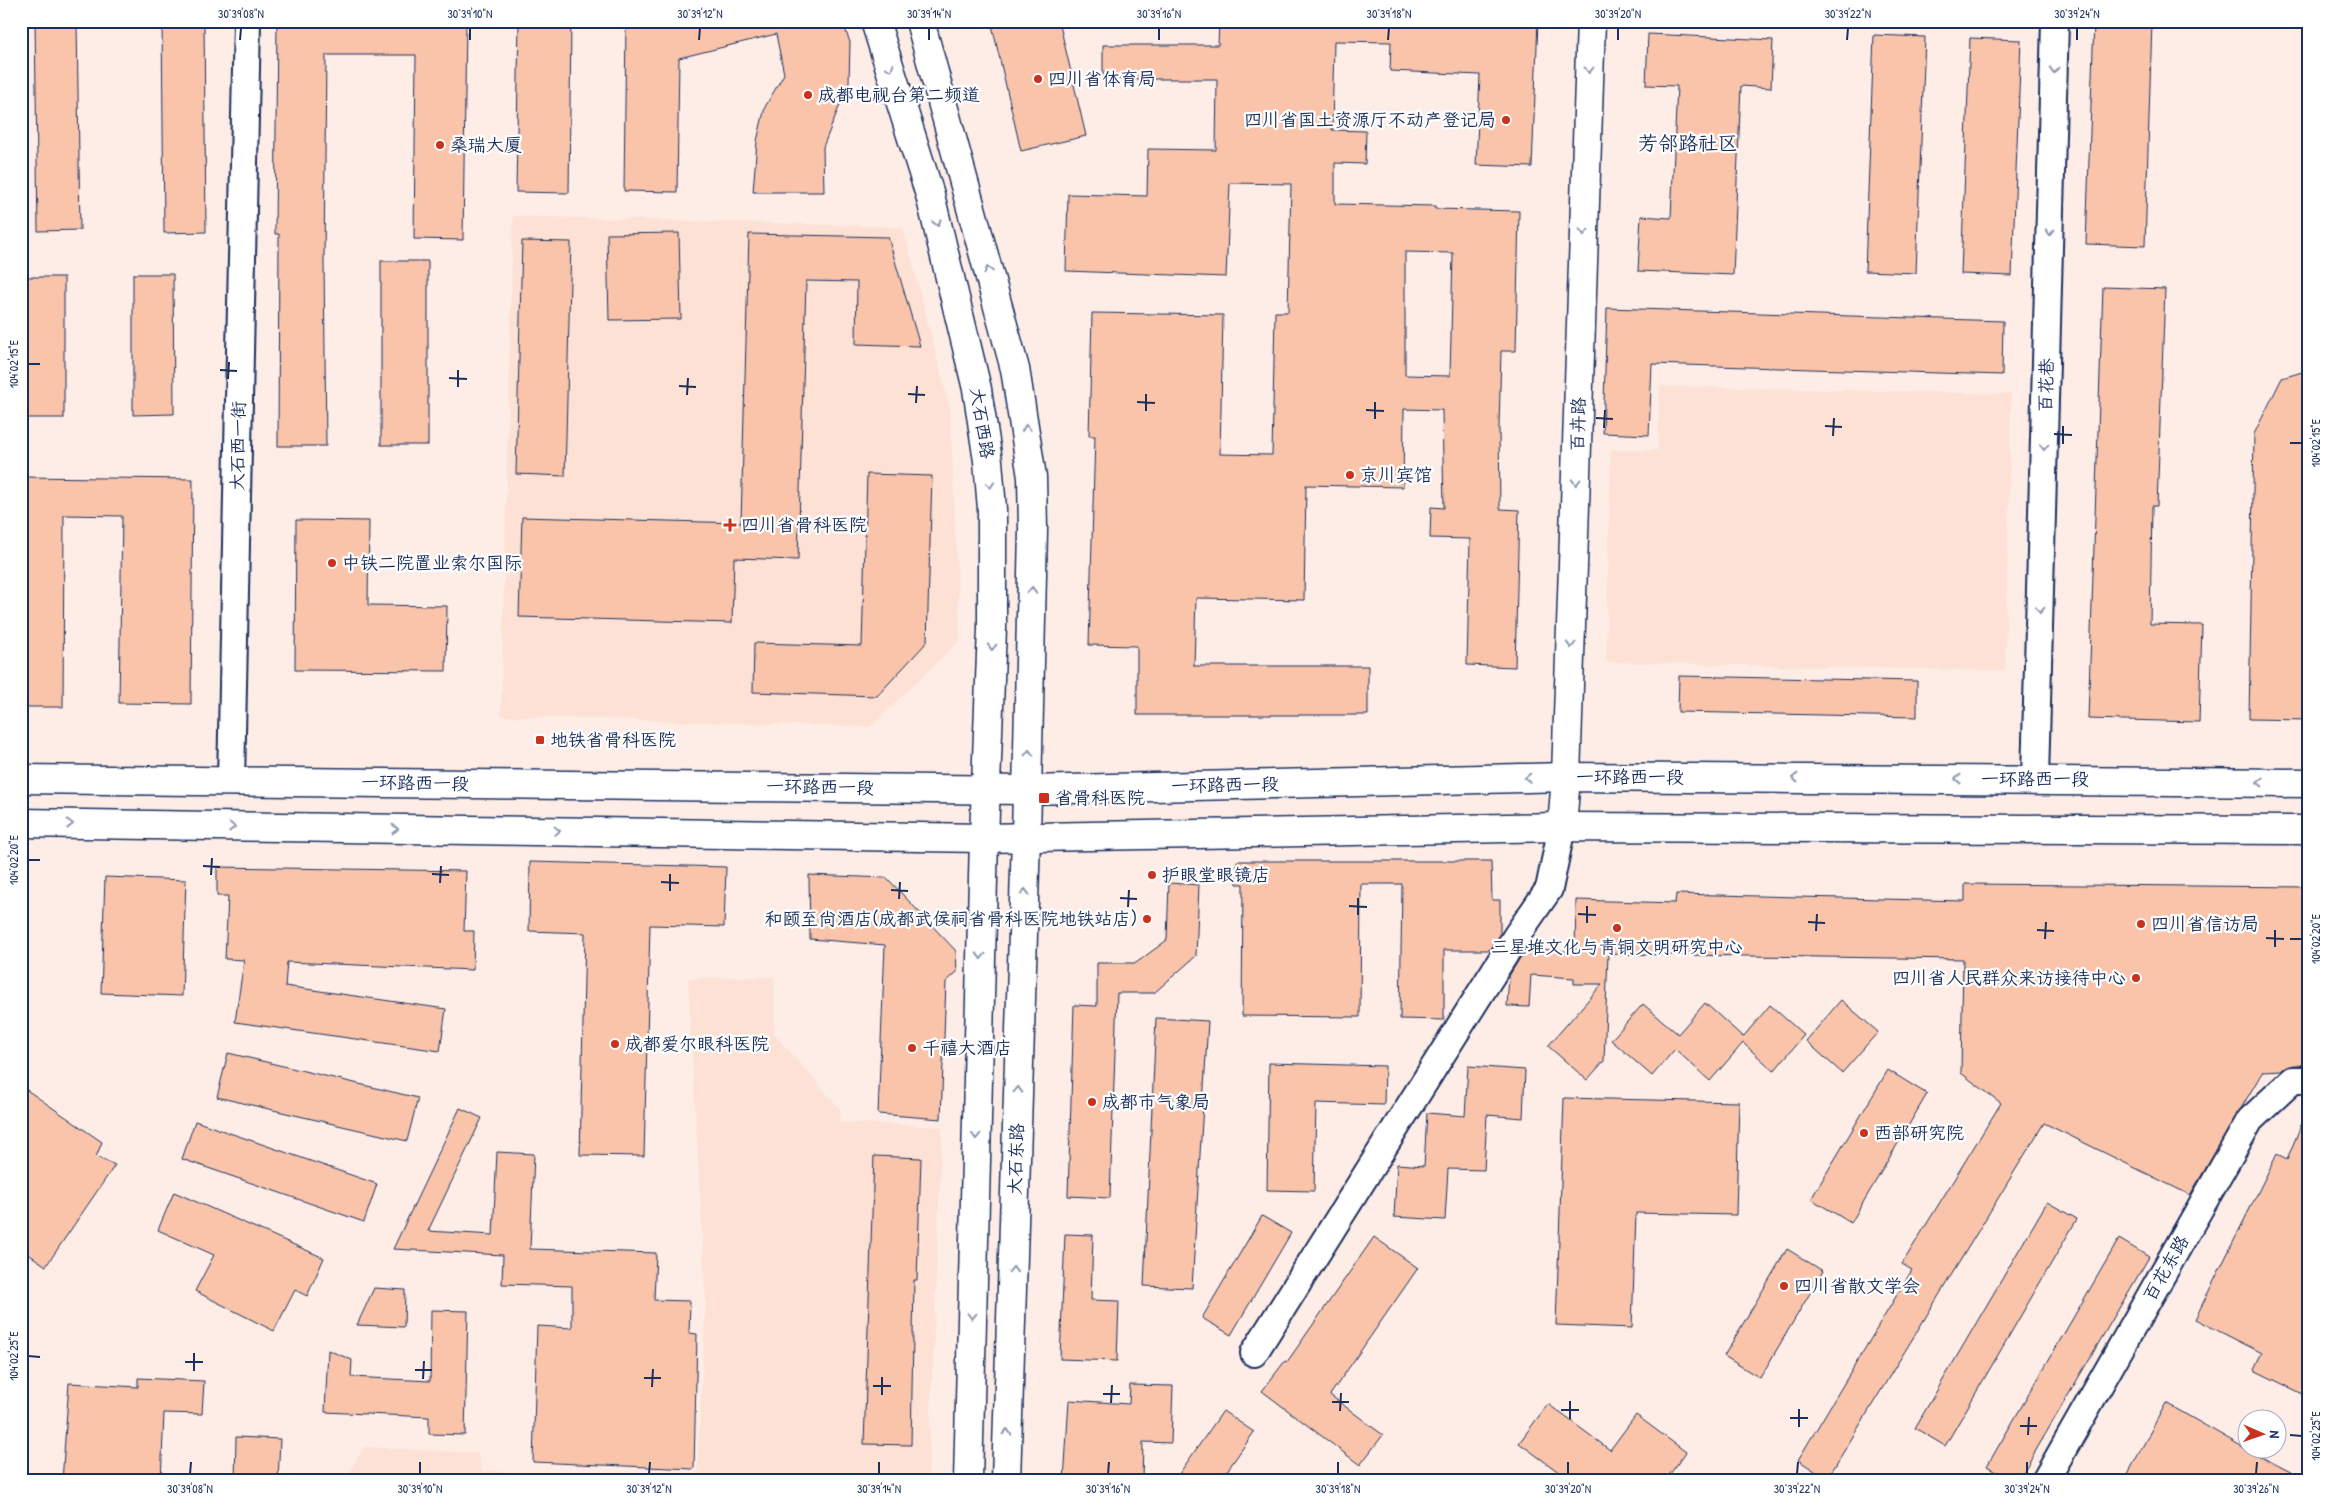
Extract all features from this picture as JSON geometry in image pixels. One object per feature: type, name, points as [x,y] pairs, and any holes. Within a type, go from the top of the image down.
[{"type":"main road","name":"大石西路","points":[[875,21],[930,195],[977,389],[988,461],[992,518],[992,628],[984,838]]},
{"type":"main road","points":[[920,21],[1012,359],[1024,417],[1032,477],[1033,530],[1026,837]]},
{"type":"main road","name":"百卉路","points":[[1562,827],[1566,777],[1591,21]]},
{"type":"main road","name":"一环路西一段","points":[[21,778],[1028,790],[1566,777],[2309,782]]},
{"type":"main road","points":[[21,824],[984,838],[1562,827],[2309,830]]},
{"type":"main road","name":"大石东路","points":[[1006,1481],[1026,837]]},
{"type":"main road","points":[[968,1481],[984,838]]},
{"type":"street","name":"大石西一街","points":[[231,781],[247,21]]},
{"type":"street","name":"百花巷","points":[[2035,779],[2055,21]]},
{"type":"street","points":[[1254,1353],[1517,935],[1549,889],[1562,827]]},
{"type":"street","name":"百花东路","points":[[2044,1481],[2250,1120],[2293,1080],[2309,1080]]},
{"type":"shaded area","name":"四川省骨科医院","points":[[513,216],[903,227],[950,409],[960,640],[870,727],[501,716]]},
{"type":"shaded area","points":[[1660,386],[2011,394],[2005,671],[1606,662],[1611,450],[1658,450]]},
{"type":"shaded area","points":[[774,977],[774,1034],[840,1109],[839,1122],[942,1127],[928,1481],[344,1481],[364,1447],[478,1453],[482,1471],[697,1477],[706,1303],[688,978]]},
{"type":"building","points":[[35,21],[77,21],[80,230],[38,231]]},
{"type":"building","points":[[162,21],[204,21],[206,232],[164,233]]},
{"type":"building","name":"桑瑞大厦","points":[[277,21],[466,21],[463,240],[414,239],[416,55],[326,55],[324,262],[326,446],[278,446],[279,234],[275,234]]},
{"type":"building","points":[[519,21],[571,21],[569,193],[516,192]]},
{"type":"building","points":[[626,21],[842,21],[850,42],[849,82],[823,147],[824,192],[753,192],[757,141],[765,107],[784,74],[776,34],[679,58],[677,192],[624,191]]},
{"type":"building","name":"四川省体育局","points":[[991,21],[1059,21],[1086,136],[1021,151]]},
{"type":"building","points":[[1219,21],[1538,21],[1532,167],[1476,165],[1480,75],[1390,71],[1391,42],[1334,41],[1332,130],[1366,131],[1365,164],[1335,163],[1335,204],[1435,206],[1435,209],[1519,211],[1516,351],[1501,351],[1499,427],[1500,509],[1519,510],[1515,667],[1467,665],[1470,539],[1430,538],[1431,507],[1444,508],[1442,410],[1404,409],[1403,487],[1306,485],[1304,600],[1196,598],[1194,666],[1368,666],[1368,715],[1137,715],[1137,646],[1089,645],[1095,436],[1089,436],[1092,313],[1223,315],[1220,454],[1272,455],[1275,312],[1288,312],[1291,184],[1230,183],[1226,277],[1066,271],[1068,194],[1147,196],[1148,149],[1216,150],[1217,79],[1103,79],[1103,45],[1218,45]],"holes":[[[1405,252],[1453,253],[1450,376],[1405,375]]]},
{"type":"building","points":[[2094,21],[2152,21],[2145,246],[2086,244]]},
{"type":"building","points":[[1648,34],[1773,40],[1771,88],[1741,86],[1733,275],[1638,271],[1641,216],[1671,218],[1677,86],[1646,85]]},
{"type":"building","points":[[1874,35],[1925,37],[1916,273],[1865,271]]},
{"type":"building","points":[[1970,38],[2021,40],[2012,276],[1961,274]]},
{"type":"building","points":[[679,233],[681,319],[609,320],[607,234]]},
{"type":"building","points":[[749,234],[888,237],[920,346],[856,344],[857,282],[806,281],[798,560],[734,558],[732,623],[519,617],[522,517],[741,523]]},
{"type":"building","points":[[522,241],[571,242],[565,476],[516,474]]},
{"type":"building","points":[[381,261],[428,261],[428,445],[381,445]]},
{"type":"building","points":[[133,274],[173,274],[174,414],[133,415]]},
{"type":"building","points":[[23,277],[64,277],[64,418],[23,418]]},
{"type":"building","points":[[2103,287],[2165,289],[2157,506],[2152,506],[2150,624],[2202,625],[2199,722],[2088,719]]},
{"type":"building","points":[[1607,308],[2003,321],[2002,375],[1652,364],[1649,435],[1603,433]]},
{"type":"building","points":[[2309,370],[2309,720],[2249,719],[2254,434],[2282,378]]},
{"type":"building","points":[[867,474],[932,476],[927,642],[877,696],[753,692],[754,643],[862,646]]},
{"type":"building","points":[[21,477],[193,479],[191,704],[119,703],[122,516],[64,515],[63,707],[21,707]]},
{"type":"building","name":"中铁二院置业索尔国际","points":[[296,520],[369,521],[368,605],[447,606],[446,671],[295,670]]},
{"type":"building","points":[[1679,676],[1917,681],[1917,717],[1678,712]]},
{"type":"building","points":[[1237,861],[1491,861],[1492,900],[1500,900],[1500,935],[1490,950],[1444,950],[1444,1020],[1400,1019],[1402,884],[1361,884],[1360,1017],[1242,1016],[1243,884],[1237,884]]},
{"type":"building","name":"成都爱尔眼科医院","points":[[530,862],[726,867],[724,927],[650,925],[644,1156],[580,1155],[585,933],[529,931]]},
{"type":"building","points":[[217,867],[466,871],[464,931],[474,931],[473,970],[287,962],[285,986],[446,1009],[440,1051],[235,1022],[244,960],[225,959],[228,896],[217,896]]},
{"type":"building","name":"千禧大酒店","points":[[809,875],[887,878],[956,951],[957,972],[946,982],[941,1119],[878,1114],[885,945],[810,939]]},
{"type":"building","points":[[105,877],[186,880],[182,996],[101,993]]},
{"type":"building","name":"成都市气象局","points":[[1169,883],[1199,885],[1196,956],[1154,993],[1117,993],[1110,1198],[1068,1196],[1074,1005],[1097,1006],[1097,963],[1136,963],[1167,940]]},
{"type":"building","name":"四川省人民群众来访接待中心","points":[[1965,884],[2309,887],[2309,1065],[2293,1065],[2281,1070],[2263,1071],[2190,1195],[2044,1123],[1827,1479],[1798,1460],[1912,1270],[1902,1264],[2001,1103],[1961,1073],[1963,959],[1608,954],[1604,1061],[1587,1080],[1548,1046],[1602,984],[1574,984],[1574,978],[1531,975],[1529,1007],[1507,1006],[1509,976],[1526,948],[1575,952],[1576,900],[1675,903],[1676,894],[1965,901]]},
{"type":"building","points":[[1841,1000],[1878,1032],[1842,1073],[1806,1041]]},
{"type":"building","points":[[1705,1003],[1743,1037],[1770,1005],[1804,1035],[1774,1071],[1743,1043],[1710,1081],[1675,1049],[1652,1076],[1611,1040],[1643,1004],[1678,1034]]},
{"type":"building","points":[[1156,1018],[1208,1021],[1192,1288],[1144,1286]]},
{"type":"building","points":[[228,1053],[418,1098],[407,1141],[217,1097]]},
{"type":"building","points":[[1269,1063],[1385,1066],[1384,1105],[1316,1103],[1314,1191],[1267,1190]]},
{"type":"building","points":[[1468,1066],[1525,1070],[1523,1118],[1487,1115],[1484,1170],[1448,1169],[1445,1220],[1394,1217],[1397,1164],[1424,1166],[1427,1113],[1465,1116]]},
{"type":"building","points":[[1888,1070],[1927,1094],[1851,1223],[1811,1199]]},
{"type":"building","points":[[21,1086],[102,1142],[96,1157],[115,1165],[46,1266],[21,1249]]},
{"type":"building","points":[[1564,1098],[1739,1102],[1736,1215],[1636,1213],[1632,1328],[1556,1325]]},
{"type":"building","points":[[460,1108],[482,1118],[428,1231],[493,1235],[497,1152],[534,1154],[530,1249],[656,1253],[654,1300],[690,1301],[689,1333],[697,1334],[694,1469],[533,1462],[537,1326],[572,1328],[572,1286],[502,1284],[503,1255],[393,1249]]},
{"type":"building","points":[[2308,1109],[2309,1397],[2254,1370],[2262,1353],[2195,1319],[2277,1154],[2287,1159]]},
{"type":"building","points":[[195,1121],[377,1184],[364,1222],[182,1159]]},
{"type":"building","points":[[874,1156],[921,1158],[917,1280],[914,1280],[911,1445],[864,1444]]},
{"type":"building","points":[[174,1192],[324,1258],[307,1296],[295,1290],[274,1331],[195,1291],[214,1255],[158,1230]]},
{"type":"building","points":[[2047,1202],[2077,1219],[1945,1446],[1915,1428]]},
{"type":"building","points":[[1262,1216],[1291,1233],[1231,1335],[1202,1318]]},
{"type":"building","points":[[1065,1234],[1093,1235],[1091,1300],[1119,1301],[1117,1361],[1060,1359]]},
{"type":"building","points":[[1374,1237],[1418,1268],[1330,1395],[1383,1435],[1360,1465],[1262,1391],[1285,1361],[1287,1362]]},
{"type":"building","points":[[2119,1239],[2149,1257],[2018,1481],[2013,1481],[1987,1466]]},
{"type":"building","points":[[1787,1249],[1823,1271],[1760,1378],[1724,1356]]},
{"type":"building","points":[[374,1288],[405,1290],[404,1327],[357,1325]]},
{"type":"building","points":[[431,1310],[468,1311],[465,1435],[429,1434],[429,1417],[325,1412],[328,1350],[352,1360],[351,1377],[430,1381]]},
{"type":"building","points":[[138,1378],[204,1381],[202,1414],[164,1413],[161,1481],[62,1481],[69,1383],[138,1387]]},
{"type":"building","points":[[1130,1385],[1173,1386],[1171,1443],[1143,1442],[1142,1481],[1064,1481],[1069,1400],[1129,1404]]},
{"type":"building","points":[[2166,1403],[2238,1444],[2238,1460],[2267,1460],[2308,1481],[2124,1481]]},
{"type":"building","points":[[1548,1404],[1610,1450],[1636,1415],[1686,1452],[1665,1481],[1571,1481],[1519,1443]]},
{"type":"building","points":[[1223,1411],[1254,1432],[1220,1481],[1174,1481]]},
{"type":"building","points":[[236,1437],[280,1439],[278,1481],[235,1481]]},
{"type":"place","name":"四川省体育局","points":[[1038,79]]},
{"type":"place","name":"成都电视台第二频道","points":[[808,95]]},
{"type":"place","name":"四川省国土资源厅不动产登记局","points":[[1506,120]]},
{"type":"place","name":"桑瑞大厦","points":[[440,145]]},
{"type":"place","name":"京川宾馆","points":[[1350,475]]},
{"type":"place","name":"四川省骨科医院","points":[[730,525]]},
{"type":"place","name":"中铁二院置业索尔国际","points":[[332,563]]},
{"type":"place","name":"地铁省骨科医院","points":[[540,740]]},
{"type":"place","name":"省骨科医院","points":[[1044,798]]},
{"type":"place","name":"护眼堂眼镜店","points":[[1152,875]]},
{"type":"place","name":"和颐至尚酒店(成都武侯祠省骨科医院地铁站店)","points":[[1147,919]]},
{"type":"place","name":"四川省信访局","points":[[2141,924]]},
{"type":"place","name":"三星堆文化与青铜文明研究中心","points":[[1617,928]]},
{"type":"place","name":"四川省人民群众来访接待中心","points":[[2136,978]]},
{"type":"place","name":"成都爱尔眼科医院","points":[[615,1044]]},
{"type":"place","name":"千禧大酒店","points":[[912,1048]]},
{"type":"place","name":"成都市气象局","points":[[1092,1102]]},
{"type":"place","name":"西部研究院","points":[[1864,1133]]},
{"type":"place","name":"四川省散文学会","points":[[1784,1286]]},
{"type":"district","name":"芳邻路社区","points":[[1688,143]]}]
